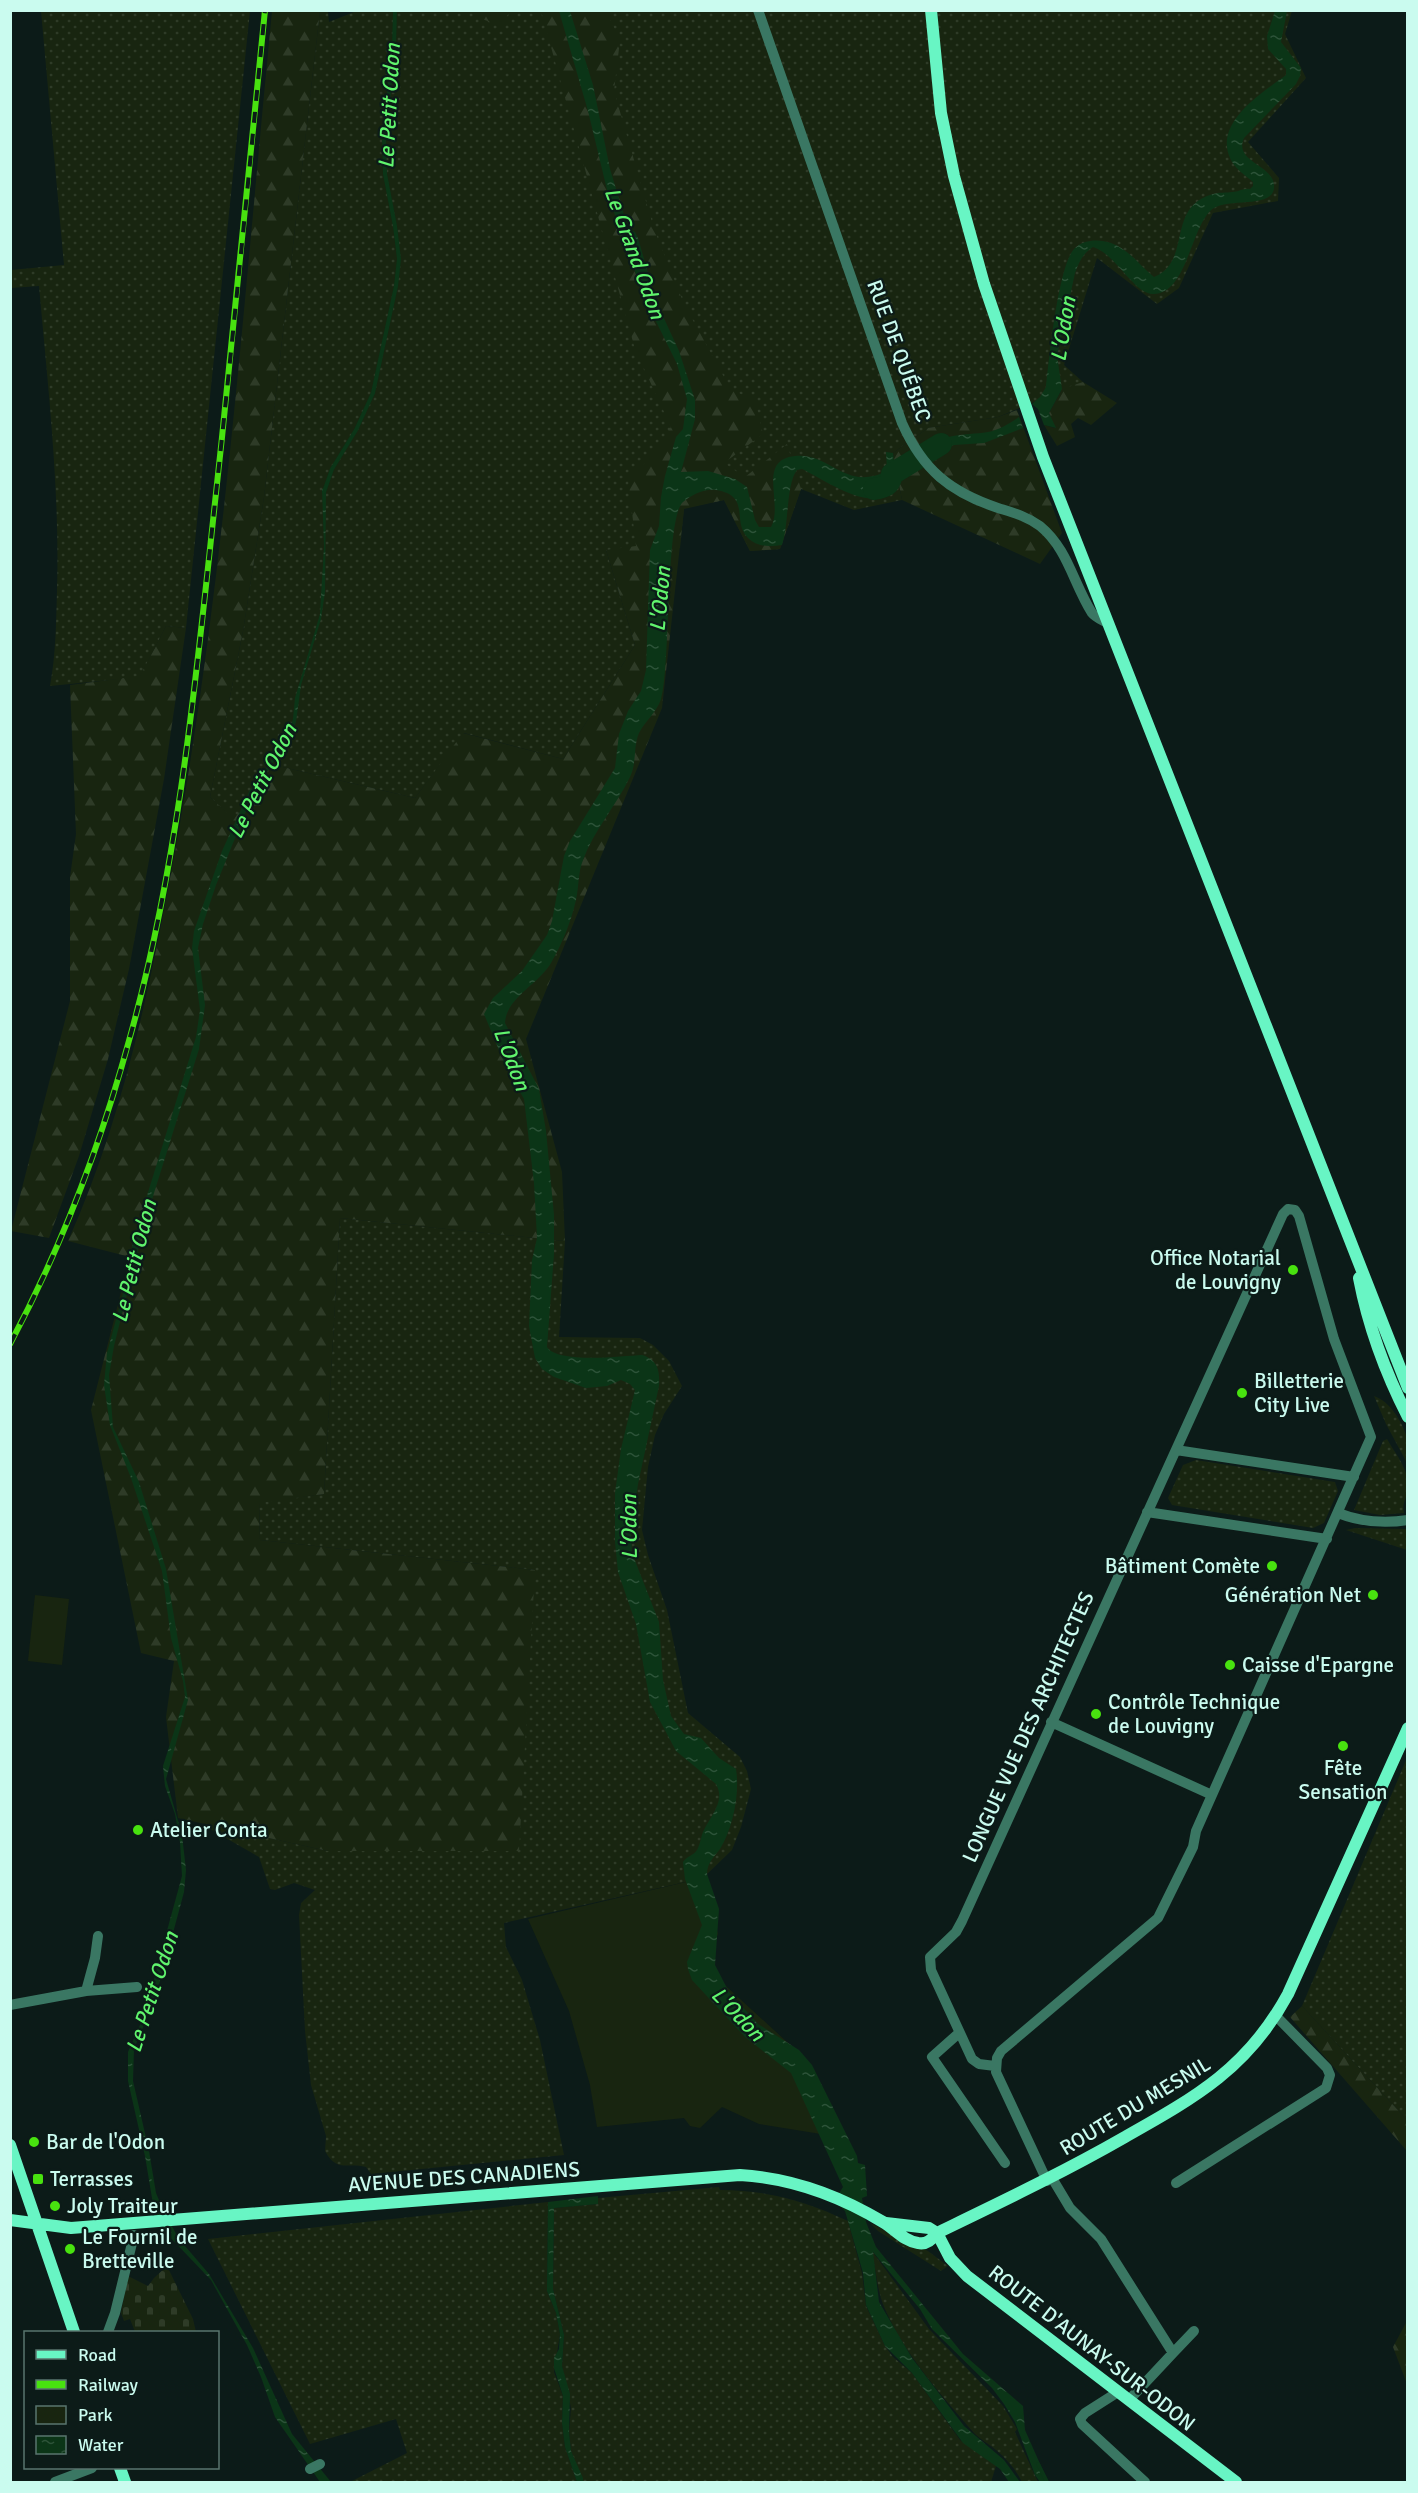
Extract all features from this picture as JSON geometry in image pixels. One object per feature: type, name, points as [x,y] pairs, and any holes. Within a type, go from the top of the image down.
[{"type":"main road","points":[[931,10],[941,113],[954,176],[984,284],[1043,457],[1407,1388]]},
{"type":"main road","points":[[1355,1259],[1370,1318],[1389,1375],[1407,1417]]},
{"type":"main road","name":"ROUTE DU MESNIL","points":[[885,2223],[896,2232],[918,2243],[931,2241],[938,2233],[1049,2179],[1205,2090],[1254,2046],[1276,2016],[1293,1984],[1407,1728]]},
{"type":"main road","points":[[10,2145],[74,2331]]},
{"type":"main road","name":"AVENUE DES CANADIENS","points":[[10,2220],[70,2228],[732,2175],[775,2178],[793,2182],[827,2195],[885,2223]]},
{"type":"main road","name":"ROUTE D'AUNAY-SUR-ODON","points":[[938,2233],[950,2258],[967,2276],[1236,2482]]},
{"type":"street","name":"RUE DE QUÉBEC","points":[[758,10],[902,423],[912,445],[938,477],[962,494],[1019,513],[1040,526],[1062,551],[1093,615],[1107,623]]},
{"type":"street","name":"LONGUE VUE DES ARCHITECTES","points":[[959,2033],[931,1970],[929,1960],[932,1953],[959,1928],[1283,1214],[1288,1209],[1295,1210],[1299,1216],[1334,1339],[1371,1437],[1354,1477]]},
{"type":"street","points":[[1173,2353],[1101,2239],[1070,2208],[1049,2179],[998,2077],[995,2066],[1001,2051],[1158,1918],[1193,1847],[1196,1831],[1354,1477],[1176,1450]]},
{"type":"street","points":[[1147,1512],[1327,1539]]},
{"type":"street","points":[[1338,1513],[1355,1520],[1375,1522],[1407,1520]]},
{"type":"street","points":[[1051,1722],[1212,1795]]},
{"type":"street","points":[[86,1991],[98,1936]]},
{"type":"street","points":[[10,2005],[86,1991],[136,1987]]},
{"type":"street","points":[[1176,2183],[1326,2088],[1330,2075],[1327,2068],[1276,2016]]},
{"type":"street","points":[[995,2066],[974,2063],[959,2033],[932,2057],[1005,2163]]},
{"type":"street","points":[[108,2331],[134,2235]]},
{"type":"street","points":[[1129,2400],[1194,2331]]},
{"type":"street","points":[[1118,2392],[1085,2413],[1080,2419],[1082,2424],[1145,2482]]},
{"type":"street","points":[[55,2482],[89,2469]]},
{"type":"green space","points":[[359,10],[1292,11],[1285,34],[1306,78],[1248,142],[1279,178],[1278,201],[1213,213],[1179,288],[1157,304],[1097,258],[1064,365],[1083,382],[998,417],[928,428],[893,453],[902,500],[854,510],[801,489],[780,549],[750,551],[724,500],[684,508],[680,548],[606,550],[635,645],[563,759],[464,733],[415,798],[274,765],[234,820],[210,797],[243,631],[264,497],[320,11],[328,11],[329,22]]},
{"type":"green space","points":[[474,10],[510,11],[501,26],[474,16]]},
{"type":"green space","points":[[41,11],[250,11],[186,628],[166,626],[140,677],[50,686],[56,627],[57,515],[39,286],[11,288],[11,270],[64,265]]},
{"type":"green space","points":[[272,11],[320,11],[264,497],[243,631],[210,797],[234,819],[274,765],[415,798],[463,733],[563,759],[635,645],[606,550],[636,546],[628,478],[647,461],[671,427],[635,349],[541,11],[606,11],[620,40],[614,91],[654,229],[684,304],[731,390],[755,400],[763,434],[724,463],[745,477],[787,444],[801,489],[780,549],[750,551],[724,500],[684,509],[662,708],[526,1039],[562,1172],[565,1241],[340,1218],[324,1494],[259,1503],[260,1540],[535,1570],[519,1851],[328,1851],[178,1818],[166,1717],[174,1661],[141,1653],[91,1410],[130,1257],[68,1241],[106,1143],[122,1092],[148,990],[195,733],[233,424]]},
{"type":"green space","points":[[1083,382],[1117,403],[1091,425],[1078,418],[1071,424],[1075,437],[1057,446],[1044,425],[1055,428],[1049,413],[1062,389]]},
{"type":"green space","points":[[1017,410],[1062,533],[1040,564],[902,500],[893,453],[928,428],[998,417]]},
{"type":"green space","points":[[166,626],[186,628],[164,779],[129,969],[108,1059],[79,1156],[49,1238],[11,1231],[70,1001],[70,877],[76,834],[70,685],[140,676]]},
{"type":"green space","points":[[340,1218],[565,1241],[559,1337],[640,1338],[653,1345],[669,1361],[682,1386],[664,1414],[655,1435],[648,1467],[642,1530],[667,1610],[688,1713],[740,1757],[747,1771],[751,1789],[732,1850],[703,1878],[504,1923],[506,1947],[522,1980],[540,2040],[564,2155],[371,2174],[366,2167],[338,2164],[329,2158],[325,2151],[326,2136],[311,2085],[305,2031],[299,1915],[301,1903],[315,1890],[294,1883],[275,1890],[270,1889],[259,1857],[210,1829],[210,1825],[328,1851],[535,1570],[260,1540],[259,1502],[324,1494]]},
{"type":"green space","points":[[1374,1396],[1395,1413],[1402,1426],[1408,1444],[1407,1463],[1386,1424]]},
{"type":"green space","points":[[1387,1439],[1403,1465],[1408,1479],[1404,1513],[1380,1515],[1354,1510],[1383,1441]]},
{"type":"green space","points":[[1196,1460],[1335,1482],[1338,1491],[1324,1523],[1313,1528],[1172,1505],[1168,1498],[1183,1465]]},
{"type":"green space","points":[[1355,1528],[1406,1529],[1407,1550],[1346,1530]]},
{"type":"green space","points":[[35,1595],[69,1599],[62,1665],[28,1661]]},
{"type":"green space","points":[[1407,1758],[1408,2120],[1302,2006]]},
{"type":"green space","points":[[703,1878],[718,1934],[704,1966],[798,2052],[827,2135],[759,2124],[722,2107],[700,2128],[690,2126],[684,2118],[597,2127],[590,2085],[569,2011],[528,1919]]},
{"type":"green space","points":[[1302,2006],[1407,2120],[1407,2151],[1290,2017]]},
{"type":"green space","points":[[719,2187],[720,2190],[754,2192],[786,2198],[848,2221],[862,2273],[866,2306],[885,2346],[893,2357],[912,2373],[960,2440],[996,2466],[991,2482],[583,2482],[571,2451],[569,2432],[571,2408],[562,2366],[564,2335],[553,2289],[554,2208],[598,2204],[598,2198]]},
{"type":"green space","points":[[548,2202],[547,2291],[556,2313],[560,2334],[554,2372],[563,2396],[562,2423],[565,2447],[577,2482],[350,2482],[407,2453],[396,2419],[310,2444],[208,2239]]},
{"type":"green space","points":[[870,2223],[928,2251],[948,2266],[941,2271],[878,2231]]},
{"type":"green space","points":[[872,2251],[929,2329],[1003,2406],[1017,2429],[1015,2432],[1038,2482],[1022,2482],[1004,2457],[974,2433],[914,2359],[893,2326],[882,2302]]},
{"type":"green space","points":[[167,2266],[193,2319],[196,2331],[135,2331],[130,2319],[124,2321],[121,2313],[128,2276],[148,2286]]},
{"type":"green space","points":[[1408,2321],[1407,2384],[1393,2347]]},
{"type":"water","name":"Le Grand Odon","points":[[559,11],[570,11],[593,85],[610,169],[625,218],[629,229],[635,232],[638,238],[656,301],[679,351],[695,400],[695,419],[681,472],[708,471],[735,479],[747,487],[755,520],[759,527],[771,527],[775,507],[774,474],[783,459],[807,456],[860,477],[887,471],[886,452],[893,453],[896,482],[883,496],[865,498],[842,490],[802,469],[797,470],[793,476],[789,495],[782,545],[764,546],[748,538],[743,531],[737,503],[727,493],[707,490],[698,493],[683,502],[677,514],[673,535],[666,657],[661,699],[639,733],[630,777],[593,838],[583,860],[574,908],[559,948],[546,971],[511,1006],[505,1023],[539,1089],[546,1131],[554,1215],[554,1254],[547,1347],[564,1356],[642,1355],[652,1360],[657,1367],[659,1386],[638,1484],[631,1534],[632,1553],[659,1622],[663,1680],[671,1716],[684,1734],[701,1738],[719,1758],[736,1769],[737,1789],[732,1821],[725,1841],[711,1860],[707,1870],[719,1909],[715,1965],[729,1992],[758,2024],[799,2050],[812,2065],[857,2156],[858,2163],[865,2165],[867,2196],[862,2198],[866,2222],[876,2247],[963,2354],[1023,2406],[1025,2430],[1048,2482],[1040,2482],[1035,2475],[1015,2422],[992,2388],[932,2329],[920,2309],[873,2252],[879,2302],[912,2358],[964,2426],[1004,2460],[1020,2482],[1009,2482],[1000,2469],[963,2443],[912,2373],[885,2346],[866,2305],[863,2273],[845,2211],[839,2205],[838,2195],[843,2187],[791,2073],[745,2037],[692,1980],[687,1962],[702,1925],[685,1879],[683,1862],[696,1852],[703,1832],[716,1809],[719,1791],[716,1784],[676,1751],[650,1702],[636,1624],[618,1572],[615,1542],[615,1493],[621,1449],[635,1390],[630,1384],[621,1380],[607,1386],[586,1388],[554,1377],[542,1369],[535,1358],[529,1326],[532,1260],[537,1238],[534,1183],[524,1099],[506,1067],[484,1014],[493,998],[522,971],[547,935],[552,921],[564,856],[570,841],[615,768],[619,734],[628,711],[641,691],[646,670],[650,550],[659,526],[665,476],[676,437],[683,429],[687,399],[677,364],[644,297],[609,198],[588,111]]},
{"type":"water","points":[[1275,11],[1287,11],[1281,42],[1301,68],[1300,76],[1296,84],[1244,138],[1242,146],[1244,153],[1273,180],[1274,188],[1271,195],[1257,201],[1226,204],[1210,211],[1197,233],[1180,273],[1173,284],[1164,291],[1153,294],[1146,292],[1131,281],[1101,251],[1093,247],[1087,252],[1075,273],[1057,356],[1062,389],[1049,413],[1056,428],[1044,425],[1038,409],[1032,404],[1046,387],[1059,292],[1069,258],[1075,248],[1092,241],[1111,243],[1129,254],[1154,277],[1166,269],[1173,259],[1189,210],[1198,201],[1215,193],[1234,192],[1250,189],[1253,186],[1253,182],[1232,162],[1227,145],[1234,121],[1243,110],[1286,75],[1286,69],[1268,49],[1267,36]]},
{"type":"water","points":[[1019,417],[1023,428],[984,443],[954,445],[928,457],[924,450],[947,437],[996,430]]},
{"type":"water","points":[[322,489],[326,490],[325,592],[321,619],[301,685],[296,722],[292,733],[253,794],[216,885],[203,924],[198,948],[205,1005],[199,1049],[145,1222],[109,1375],[113,1427],[139,1482],[166,1569],[188,1700],[166,1779],[182,1835],[186,1870],[184,1892],[156,1996],[134,2049],[133,2081],[156,2193],[163,2210],[179,2239],[209,2274],[253,2348],[292,2434],[331,2482],[320,2482],[275,2417],[247,2345],[211,2280],[167,2234],[154,2210],[145,2156],[128,2081],[128,2052],[148,2007],[152,1990],[156,1990],[157,1985],[153,1984],[182,1876],[180,1842],[175,1814],[165,1786],[163,1766],[185,1697],[171,1638],[162,1571],[131,1478],[110,1425],[104,1385],[107,1353],[126,1282],[133,1241],[196,1037],[200,1010],[192,948],[194,931],[222,851],[250,790],[255,786],[289,732],[295,698],[320,614],[324,546]]},
{"type":"water","points":[[598,2196],[598,2204],[554,2208],[553,2289],[564,2335],[562,2366],[570,2394],[571,2451],[583,2478],[583,2482],[577,2482],[565,2447],[562,2423],[563,2396],[554,2368],[560,2334],[556,2313],[547,2291],[548,2202]]},
{"type":"waterway","name":"Le Petit Odon","points":[[324,492],[332,469],[356,430],[373,393],[396,286],[399,259],[385,174],[384,138],[394,46],[395,10]]},
{"type":"waterway","name":"L'Odon","points":[[874,489],[886,485],[892,474],[941,444]]},
{"type":"waterway","points":[[1038,2464],[1047,2482]]},
{"type":"railway","points":[[10,1344],[47,1270],[93,1155],[119,1077],[160,912],[182,785],[198,657],[265,10]]},
{"type":"place","name":"Office Notarial de Louvigny","points":[[1293,1270]]},
{"type":"place","name":"Billetterie City Live","points":[[1242,1393]]},
{"type":"place","name":"Bâtiment Comète","points":[[1272,1566]]},
{"type":"place","name":"Génération Net","points":[[1373,1595]]},
{"type":"place","name":"Caisse d'Epargne","points":[[1230,1665]]},
{"type":"place","name":"Contrôle Technique de Louvigny","points":[[1096,1714]]},
{"type":"place","name":"Fête Sensation","points":[[1343,1746]]},
{"type":"place","name":"Atelier Conta","points":[[138,1830]]},
{"type":"place","name":"Bar de l'Odon","points":[[34,2142]]},
{"type":"place","name":"Terrasses","points":[[38,2179]]},
{"type":"place","name":"Joly Traiteur","points":[[55,2206]]},
{"type":"place","name":"Le Fournil de Bretteville","points":[[70,2249]]}]
